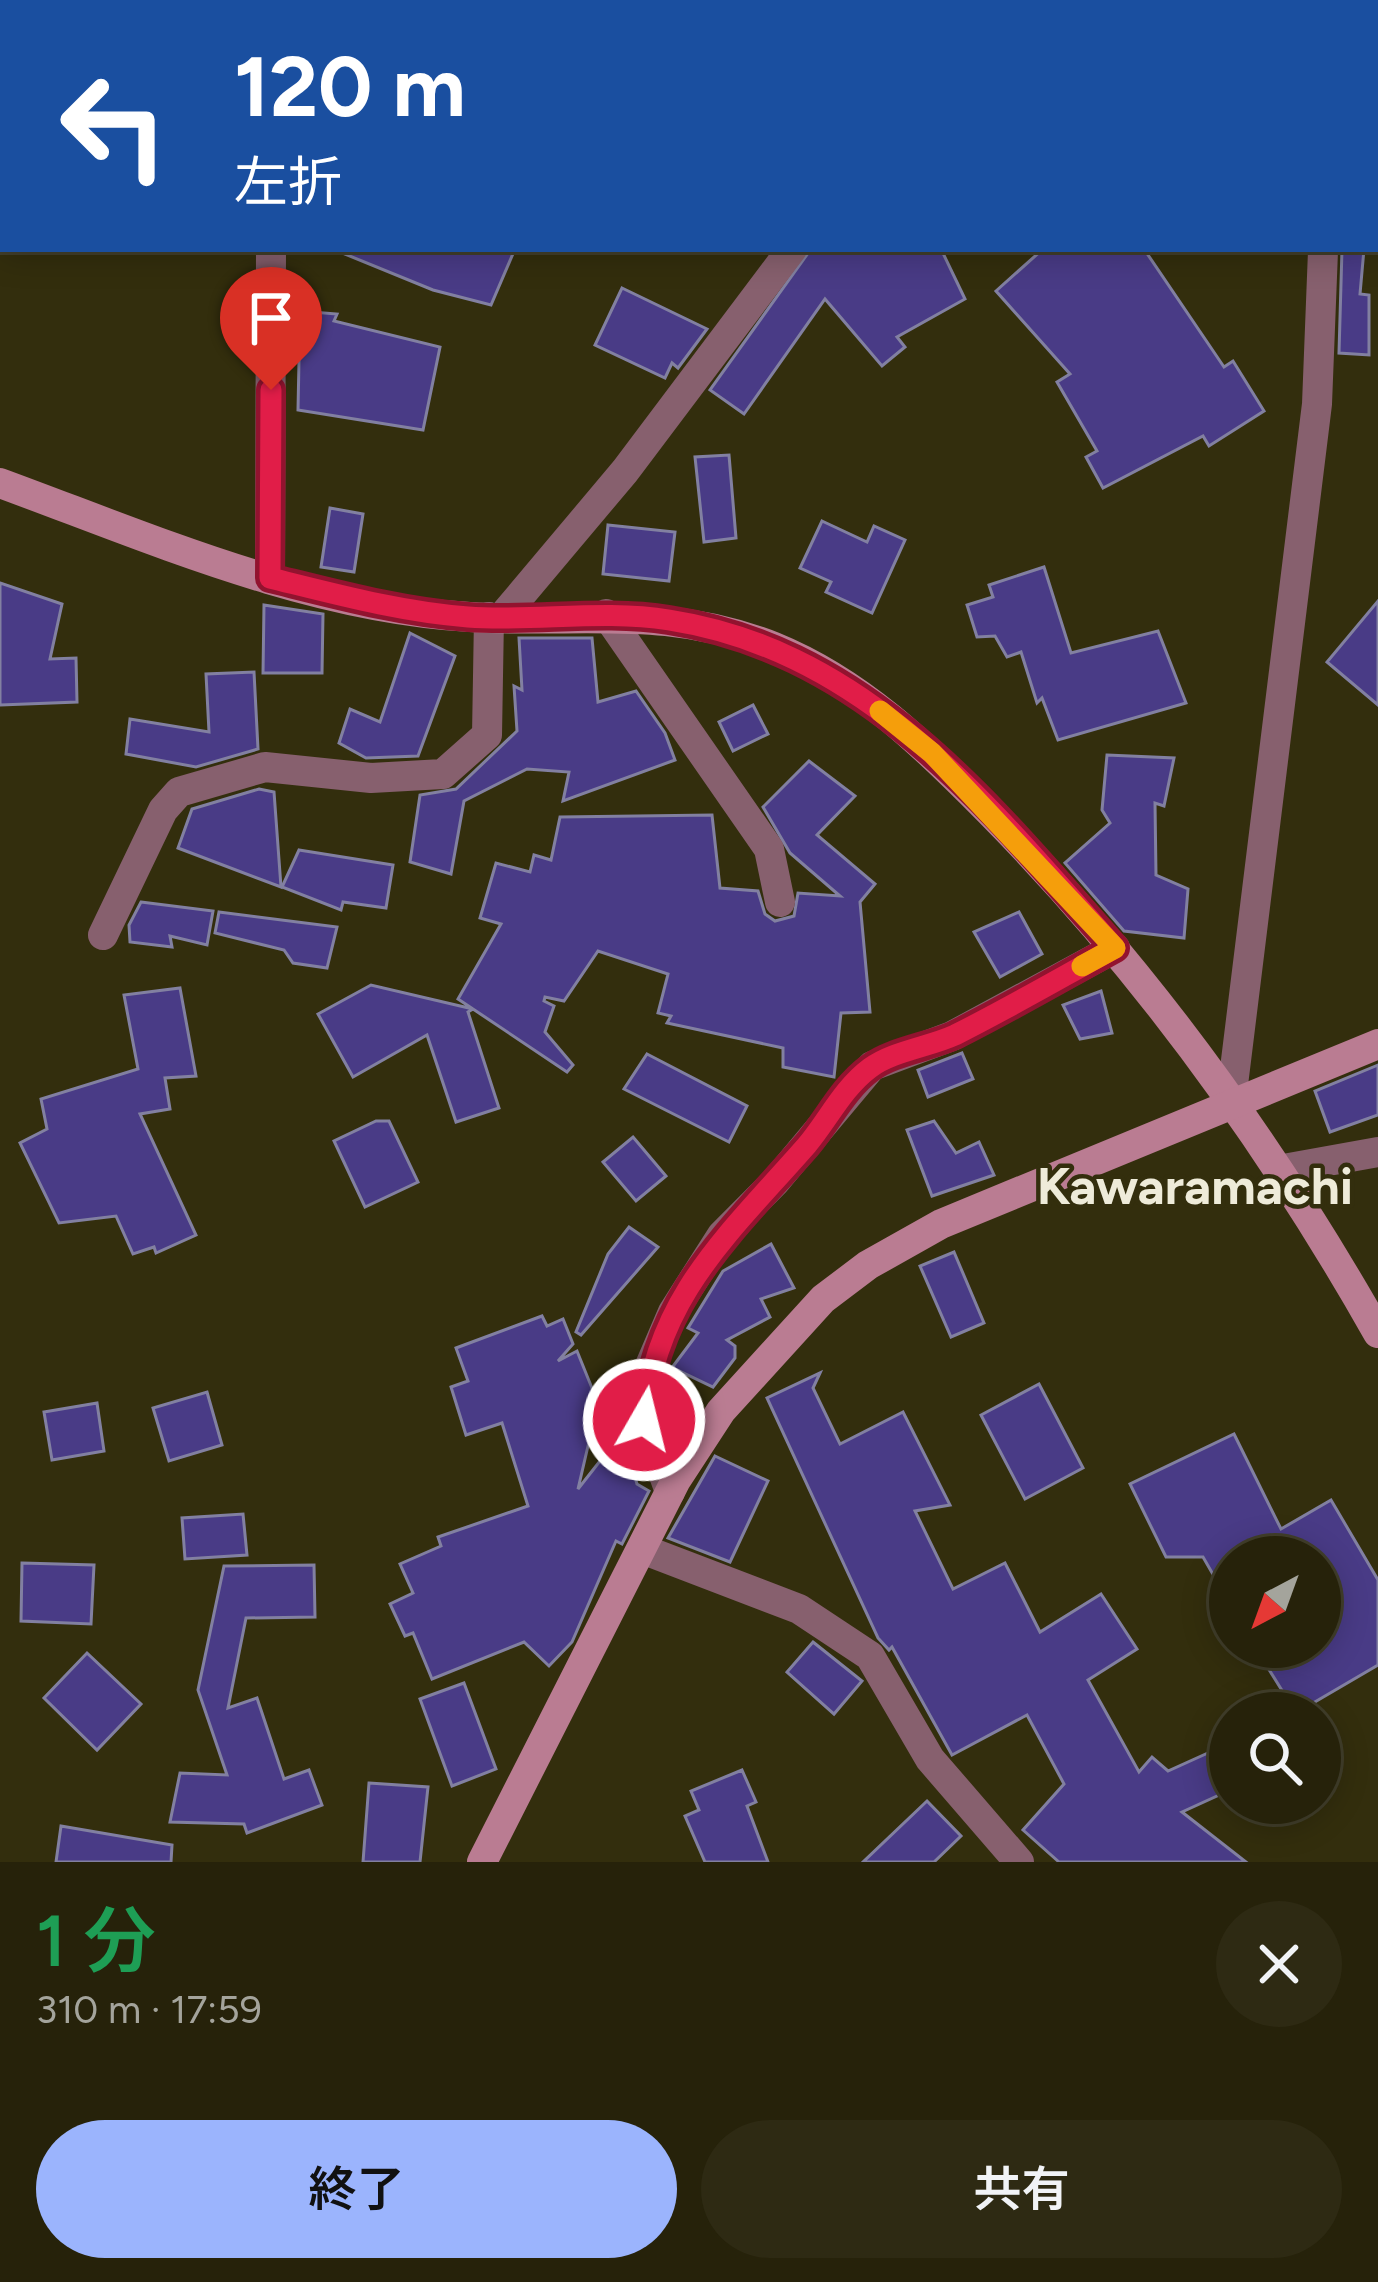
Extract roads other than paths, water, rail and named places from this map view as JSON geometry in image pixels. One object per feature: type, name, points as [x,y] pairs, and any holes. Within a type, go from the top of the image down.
[{"type":"street","points":[[270,578],[271,252]]},
{"type":"street","points":[[104,934],[163,810],[179,792],[265,767],[371,778],[443,774],[487,735],[496,616],[625,471],[790,252]]},
{"type":"street","points":[[1231,1101],[1317,404],[1324,252]]},
{"type":"street","points":[[10,491],[270,578],[368,603],[496,616],[606,614],[670,620],[772,646],[848,684],[932,753],[1115,948],[1231,1101],[1378,1333]]},
{"type":"street","points":[[606,614],[769,849],[780,902]]},
{"type":"street","points":[[670,1492],[644,1420],[649,1368],[673,1312],[722,1235],[872,1066],[952,1036],[1115,948]]},
{"type":"street","points":[[482,1862],[670,1492],[721,1411],[824,1299],[868,1265],[941,1224],[1378,1044]]},
{"type":"street","points":[[1277,1170],[1378,1152]]},
{"type":"street","points":[[642,1549],[800,1609],[870,1656],[930,1759],[1019,1862]]},
{"type":"district","name":"Kawaramachi","points":[[1195,1186]]}]
